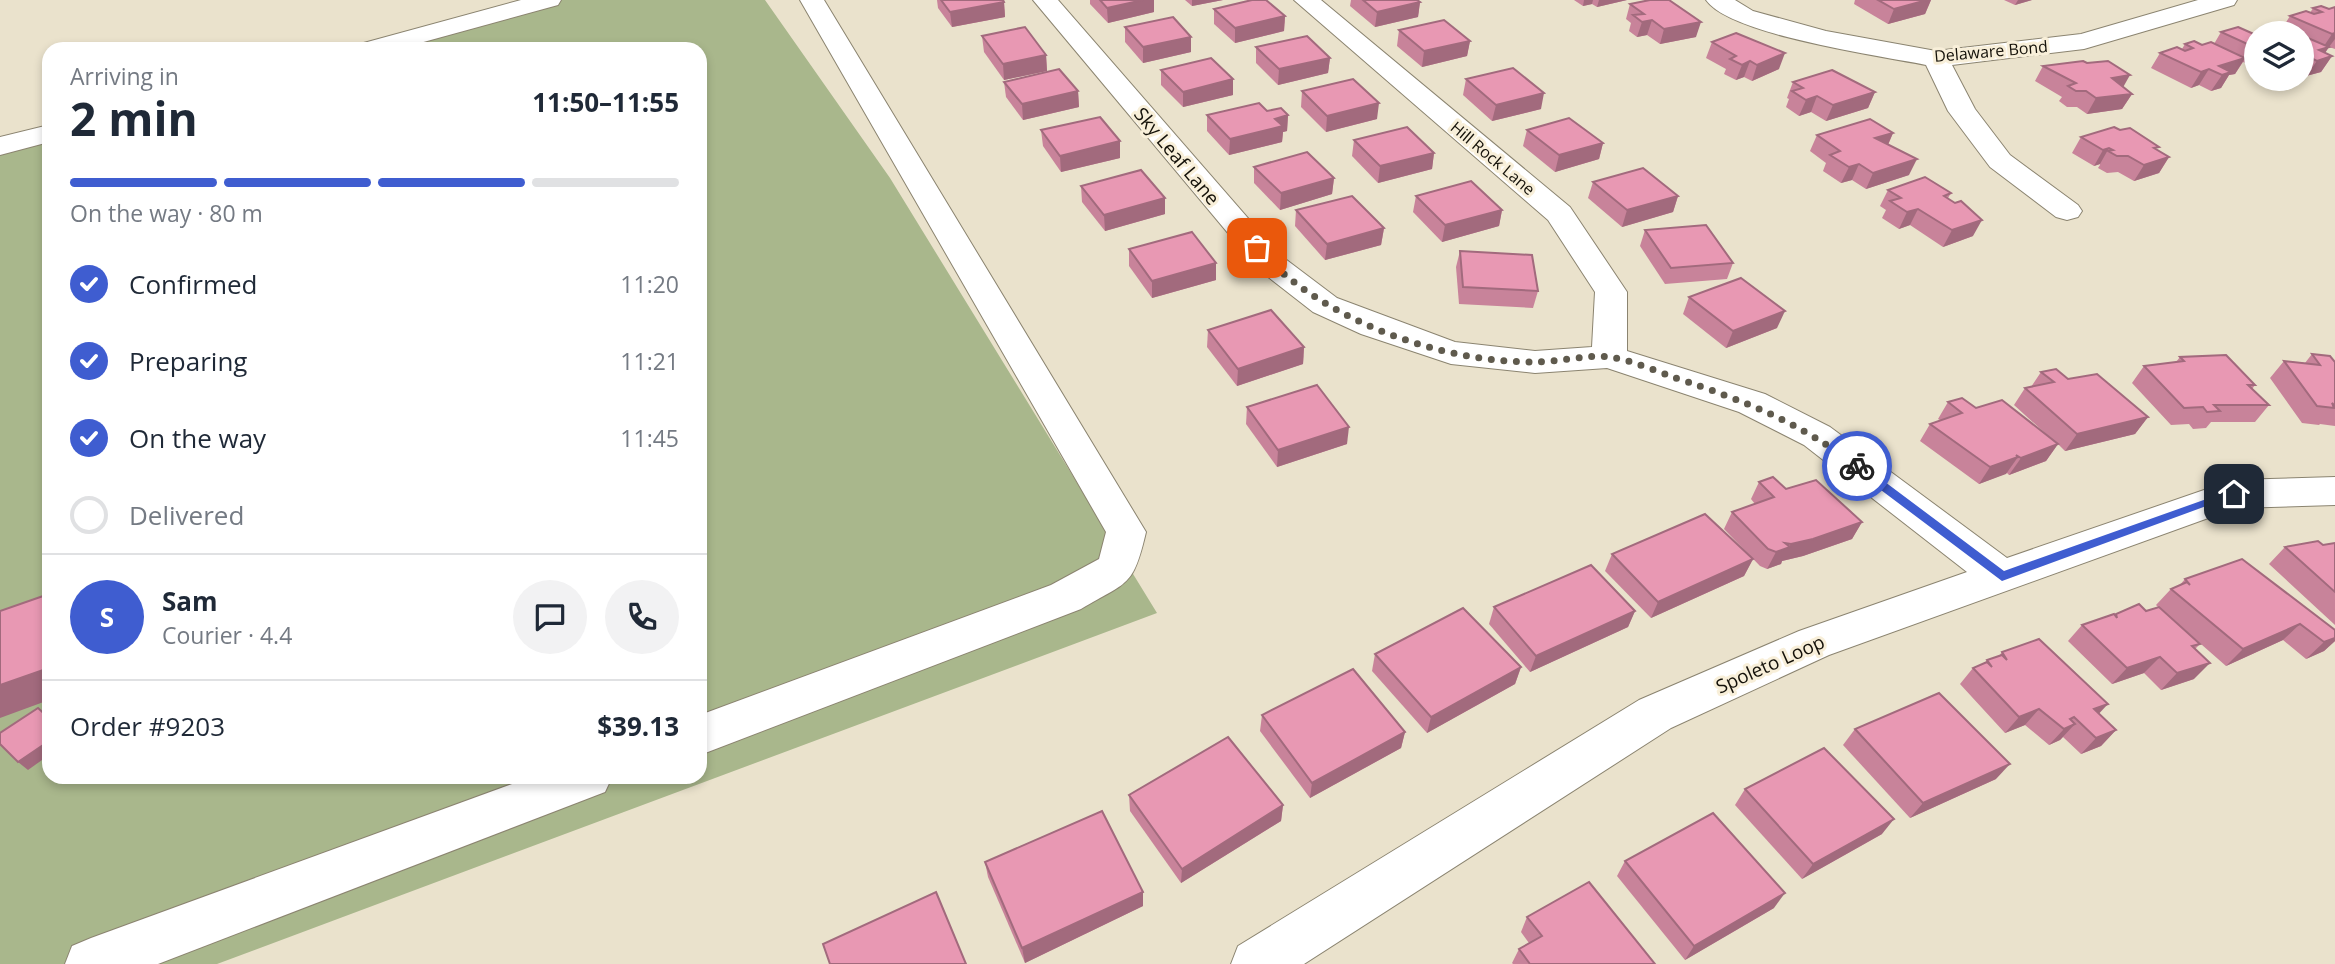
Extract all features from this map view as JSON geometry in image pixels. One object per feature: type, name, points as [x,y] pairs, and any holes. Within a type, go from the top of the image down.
[{"type":"street","points":[[395,42],[549,0]]},
{"type":"street","points":[[707,732],[1066,597],[1117,568],[1126,533],[812,0]]},
{"type":"street","name":"Sky Leaf Lane","points":[[1045,0],[1269,261],[1325,305],[1373,326],[1451,353],[1535,362],[1609,357],[1752,404],[1817,436],[2002,576]]},
{"type":"street","name":"Hill Rock Lane","points":[[1306,0],[1559,214],[1611,292],[1609,357]]},
{"type":"street","name":"Delaware Bond","points":[[1718,0],[1744,16],[1824,38],[1936,59],[2013,52],[2084,41],[2225,0]]},
{"type":"street","points":[[1936,59],[1962,111],[2000,162],[2067,211]]},
{"type":"street","points":[[0,146],[42,135]]},
{"type":"street","name":"Spoleto Loop","points":[[1257,964],[1656,715],[1814,643],[2234,494],[2335,491]]},
{"type":"street","points":[[90,964],[569,784]]},
{"type":"green space","points":[[558,0],[765,0],[890,178],[1157,613],[707,781],[707,42],[405,42]]},
{"type":"green space","points":[[42,138],[42,784],[699,784],[217,964],[0,964],[0,148]]},
{"type":"building","points":[[941,0],[1003,0],[1004,2],[950,12]]},
{"type":"building","points":[[1100,0],[1143,0],[1107,8]]},
{"type":"building","points":[[1252,0],[1266,0],[1285,16],[1235,28],[1214,9]]},
{"type":"building","points":[[1363,0],[1417,0],[1420,2],[1377,12]]},
{"type":"building","points":[[1669,0],[1701,22],[1664,29],[1652,20],[1642,22],[1633,15],[1644,14],[1630,4]]},
{"type":"building","points":[[1878,0],[1927,0],[1894,9]]},
{"type":"building","points":[[2335,7],[2335,33],[2314,26],[2314,21],[2302,21],[2290,16],[2306,11],[2314,14],[2322,12],[2313,8]]},
{"type":"building","points":[[1173,17],[1191,37],[1143,47],[1125,27]]},
{"type":"building","points":[[1444,20],[1470,41],[1424,51],[1399,30]]},
{"type":"building","points":[[1025,27],[1046,55],[1003,64],[982,36]]},
{"type":"building","points":[[2238,27],[2244,30],[2244,43],[2221,32]]},
{"type":"building","points":[[1736,33],[1785,53],[1757,65],[1750,61],[1742,65],[1730,59],[1736,56],[1712,42]]},
{"type":"building","points":[[1307,36],[1330,58],[1279,69],[1256,47]]},
{"type":"building","points":[[2194,41],[2202,45],[2211,42],[2244,58],[2219,66],[2231,72],[2222,75],[2209,69],[2201,72],[2160,53],[2177,47],[2185,51],[2193,48],[2185,44]]},
{"type":"building","points":[[2314,41],[2329,47],[2319,50],[2332,56],[2314,60]]},
{"type":"building","points":[[1211,58],[1233,79],[1183,92],[1161,70]]},
{"type":"building","points":[[2108,61],[2130,75],[2112,78],[2132,94],[2096,98],[2086,91],[2076,91],[2068,86],[2076,83],[2043,66]]},
{"type":"building","points":[[1513,68],[1544,93],[1496,105],[1466,79]]},
{"type":"building","points":[[1059,69],[1078,91],[1022,104],[1004,82]]},
{"type":"building","points":[[1832,70],[1875,92],[1833,105],[1817,96],[1806,100],[1792,91],[1803,88],[1793,82]]},
{"type":"building","points":[[1353,79],[1379,103],[1327,116],[1302,91]]},
{"type":"building","points":[[1259,103],[1267,111],[1281,108],[1288,115],[1275,119],[1283,126],[1230,139],[1207,115]]},
{"type":"building","points":[[1100,117],[1120,141],[1060,156],[1041,130]]},
{"type":"building","points":[[1569,118],[1603,143],[1559,155],[1527,130]]},
{"type":"building","points":[[1870,119],[1893,133],[1875,138],[1917,159],[1873,173],[1859,164],[1849,167],[1830,155],[1840,151],[1817,135]]},
{"type":"building","points":[[1407,127],[1434,153],[1380,166],[1354,140]]},
{"type":"building","points":[[2114,127],[2120,130],[2130,128],[2169,157],[2144,165],[2128,156],[2117,156],[2108,151],[2113,150],[2109,148],[2103,150],[2081,137]]},
{"type":"building","points":[[1307,152],[1334,178],[1281,193],[1254,167]]},
{"type":"building","points":[[1643,168],[1678,196],[1627,210],[1593,182]]},
{"type":"building","points":[[1141,170],[1165,198],[1104,215],[1081,186]]},
{"type":"building","points":[[1925,177],[1951,193],[1944,196],[1955,203],[1961,201],[1982,220],[1952,230],[1918,209],[1907,212],[1890,201],[1901,198],[1888,190]]},
{"type":"building","points":[[1471,181],[1502,210],[1445,225],[1416,196]]},
{"type":"building","points":[[1352,196],[1384,228],[1327,244],[1296,210]]},
{"type":"building","points":[[1706,225],[1733,263],[1671,268],[1645,230]]},
{"type":"building","points":[[1192,232],[1216,263],[1152,281],[1129,249]]},
{"type":"building","points":[[1460,251],[1532,255],[1538,291],[1463,287]]},
{"type":"building","points":[[1741,278],[1785,311],[1733,331],[1689,297]]},
{"type":"building","points":[[1271,310],[1304,347],[1238,369],[1208,330]]},
{"type":"building","points":[[2312,354],[2330,356],[2335,362],[2335,406],[2332,403],[2334,408],[2317,406],[2284,361],[2320,365]]},
{"type":"building","points":[[2226,355],[2255,385],[2248,385],[2269,405],[2214,405],[2220,411],[2207,412],[2203,407],[2184,408],[2144,366],[2184,361],[2180,357]]},
{"type":"building","points":[[2056,369],[2068,379],[2097,374],[2148,417],[2077,434],[2025,388],[2054,382],[2041,372]]},
{"type":"building","points":[[1317,385],[1349,427],[1278,450],[1247,407]]},
{"type":"building","points":[[1962,398],[1976,408],[2002,400],[2058,444],[2021,458],[2016,455],[2018,457],[1990,467],[1930,424],[1962,413],[1948,402]]},
{"type":"building","points":[[1773,477],[1786,489],[1816,480],[1862,522],[1813,539],[1785,543],[1790,547],[1776,552],[1768,549],[1732,512],[1774,497],[1759,482]]},
{"type":"building","points":[[1705,514],[1753,559],[1658,602],[1612,554]]},
{"type":"building","points":[[2318,541],[2323,545],[2335,543],[2335,592],[2285,547]]},
{"type":"building","points":[[2242,559],[2335,630],[2335,638],[2324,642],[2300,624],[2243,649],[2171,589],[2187,582],[2190,585],[2185,579]]},
{"type":"building","points":[[1591,565],[1635,611],[1536,656],[1494,607]]},
{"type":"building","points":[[42,596],[42,670],[0,685],[0,611]]},
{"type":"building","points":[[2139,604],[2146,611],[2159,607],[2200,644],[2192,646],[2210,663],[2177,673],[2160,657],[2127,668],[2082,625],[2114,614],[2117,618],[2116,614]]},
{"type":"building","points":[[1463,608],[1521,667],[1431,717],[1375,654]]},
{"type":"building","points":[[2039,639],[2108,704],[2094,709],[2116,730],[2096,738],[2074,717],[2070,719],[2075,724],[2064,729],[2039,709],[2019,717],[1973,668],[1987,662],[1992,667],[1987,660],[2002,655],[2007,660],[2002,652]]},
{"type":"building","points":[[1353,669],[1405,732],[1312,783],[1262,715]]},
{"type":"building","points":[[1939,693],[2010,764],[1923,803],[1855,729]]},
{"type":"building","points":[[38,708],[42,712],[42,746],[18,762],[0,744],[0,733]]},
{"type":"building","points":[[1228,737],[1283,805],[1182,869],[1129,795]]},
{"type":"building","points":[[1824,748],[1894,819],[1813,864],[1745,789]]},
{"type":"building","points":[[1102,811],[1143,892],[1022,948],[985,862]]},
{"type":"building","points":[[1713,813],[1785,893],[1694,946],[1625,861]]},
{"type":"building","points":[[1589,882],[1655,964],[1530,964],[1519,949],[1542,936],[1527,917]]},
{"type":"building","points":[[936,892],[966,964],[830,964],[823,944]]},
{"type":"way so far","points":[[1257,248],[1296,285],[1325,305],[1373,326],[1451,353],[1535,362],[1609,357],[1637,365],[1752,404],[1817,436],[1857,466]]},
{"type":"route","points":[[1857,466],[2002,576],[2234,494]]}]
